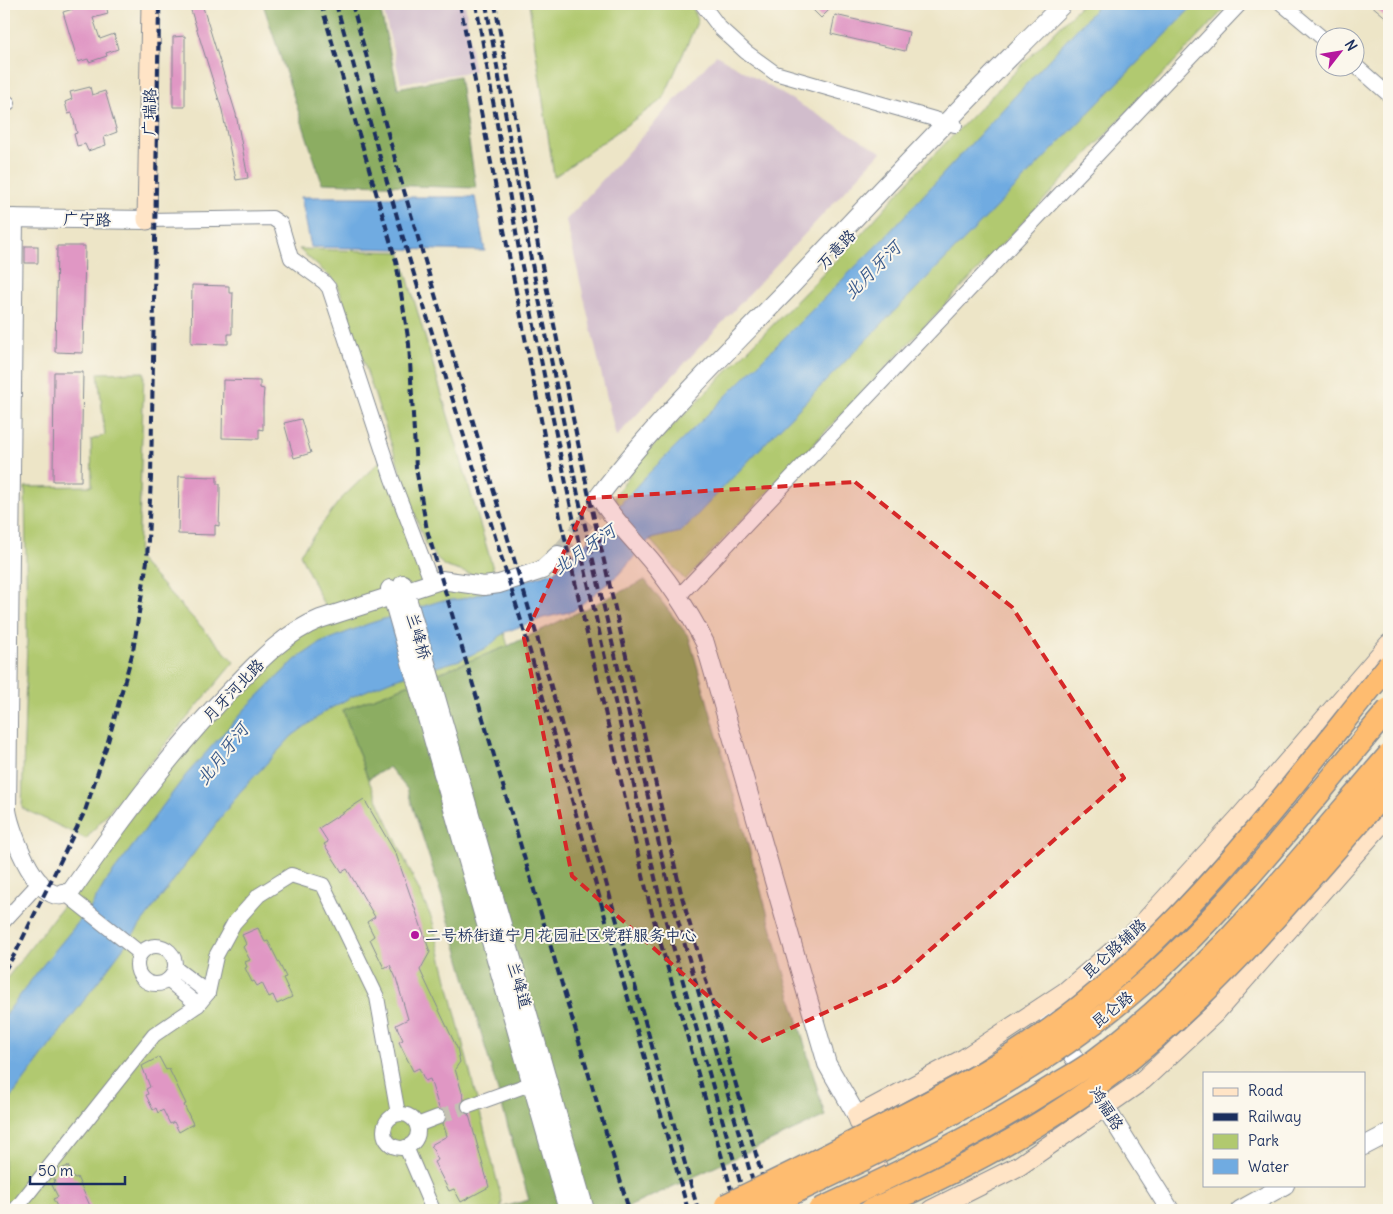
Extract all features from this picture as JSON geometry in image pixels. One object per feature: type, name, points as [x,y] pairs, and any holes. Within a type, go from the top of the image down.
[{"type":"highway","points":[[726,1205],[810,1165],[999,1063],[1042,1036],[1100,990],[1170,926],[1205,887],[1389,665]]},
{"type":"highway","name":"昆仑路","points":[[757,1210],[887,1149],[970,1105],[1055,1053],[1148,979],[1184,945],[1234,890],[1389,709]]},
{"type":"highway","name":"昆仑路","points":[[819,1210],[945,1150],[995,1123],[1093,1061],[1164,1004],[1216,954],[1389,755]]},
{"type":"highway","points":[[877,1210],[901,1202],[1075,1100],[1154,1038],[1230,966],[1264,930],[1389,788]]},
{"type":"highway","points":[[810,1165],[902,1135],[970,1105]]},
{"type":"highway","points":[[871,1210],[901,1202]]},
{"type":"main road","name":"广瑞路","points":[[147,220],[151,4]]},
{"type":"main road","name":"昆仑路辅路","points":[[857,1116],[965,1058],[1065,992],[1135,932],[1239,818],[1389,644]]},
{"type":"main road","points":[[931,1210],[1019,1166],[1142,1080],[1215,1013],[1389,815]]},
{"type":"main road","points":[[857,1116],[901,1202]]},
{"type":"street","points":[[702,4],[720,28],[746,52],[775,73],[951,123]]},
{"type":"street","name":"万意路","points":[[678,597],[644,552],[603,504],[637,456],[1063,4]]},
{"type":"street","name":"万意路","points":[[951,123],[1077,4]]},
{"type":"street","points":[[857,1116],[826,1064],[705,643],[688,609],[678,597],[1240,4]]},
{"type":"street","points":[[1282,4],[1316,33]]},
{"type":"street","points":[[1366,75],[1389,95]]},
{"type":"street","points":[[147,220],[272,218],[281,224],[291,258],[324,282],[329,288],[392,479],[431,579]]},
{"type":"street","name":"广宁路","points":[[14,221],[147,220]]},
{"type":"street","points":[[14,221],[9,546],[8,815],[40,883],[46,891],[64,893],[135,949],[140,976],[151,983],[157,984],[171,974]]},
{"type":"street","name":"月牙河北路","points":[[431,579],[492,585],[542,570],[558,552],[548,560],[528,569]]},
{"type":"street","name":"月牙河北路","points":[[64,893],[72,890],[118,824],[191,734],[260,660],[306,625],[399,594],[440,573],[485,582],[498,579]]},
{"type":"street","name":"兰峰桥","points":[[399,594],[423,675]]},
{"type":"street","name":"兰峰道","points":[[423,675],[539,1081],[568,1210]]},
{"type":"street","points":[[15,1210],[154,1036],[198,1005],[208,993],[216,956],[234,923],[259,895],[291,875],[323,885],[377,997],[398,1114]]},
{"type":"street","points":[[4,921],[40,883]]},
{"type":"street","points":[[135,949],[151,946],[164,947],[173,956],[171,974],[198,1005]]},
{"type":"street","points":[[171,974],[208,993]]},
{"type":"street","name":"鸿福路","points":[[1042,1007],[1170,1210]]},
{"type":"street","points":[[469,1106],[539,1081]]},
{"type":"street","name":"兰峰道","points":[[539,1081],[585,1210]]},
{"type":"street","points":[[398,1114],[410,1116],[417,1125],[415,1141],[406,1147],[395,1147],[385,1135],[389,1120],[398,1114]]},
{"type":"street","points":[[417,1125],[438,1116]]},
{"type":"street","points":[[1366,1145],[1389,1133]]},
{"type":"street","points":[[406,1147],[433,1210]]},
{"type":"street","points":[[1240,1210],[1283,1186]]},
{"type":"highlighted area","points":[[855,482],[1012,607],[1124,778],[895,981],[760,1042],[572,876],[524,638],[589,498]]},
{"type":"shaded area","points":[[382,4],[465,4],[474,71],[401,83]]},
{"type":"shaded area","points":[[716,55],[881,152],[616,437],[566,220]]},
{"type":"green space","points":[[263,4],[379,4],[398,88],[459,76],[476,188],[322,183]]},
{"type":"green space","points":[[529,4],[691,4],[698,20],[663,99],[554,177]]},
{"type":"green space","points":[[1082,4],[1229,4],[685,580],[614,498],[640,459],[848,249],[916,173]]},
{"type":"green space","points":[[299,249],[400,252],[494,572],[473,575],[444,566],[425,544],[337,283]]},
{"type":"green space","points":[[144,372],[138,559],[234,662],[86,839],[22,808],[27,640],[25,487],[92,486],[91,440],[105,435],[98,373]]},
{"type":"green space","points":[[381,460],[434,590],[491,588],[508,646],[343,710],[368,779],[432,919],[502,1201],[501,1208],[507,1206],[508,1210],[4,1210],[4,982],[195,734],[302,630],[331,620],[300,554],[339,501]]},
{"type":"green space","points":[[645,580],[689,637],[825,1116],[622,1210],[508,1210],[507,1206],[529,1200],[443,900],[407,789],[389,767],[368,779],[343,710],[508,646]]},
{"type":"water","name":"北月牙河","points":[[1100,4],[1195,4],[775,433],[681,532],[650,539],[618,575],[573,611],[543,618],[505,632],[488,647],[460,660],[392,680],[351,697],[326,711],[292,736],[239,793],[4,1107],[4,1017],[38,971],[91,907],[105,883],[186,775],[246,708],[295,660],[320,643],[368,624],[440,601],[462,599],[555,571],[604,527],[612,525],[617,508],[643,479],[884,238]]},
{"type":"water","points":[[301,197],[475,197],[485,251],[311,247]]},
{"type":"building","points":[[71,4],[106,4],[108,14],[93,18],[100,39],[114,34],[118,49],[106,53],[107,56],[89,62],[88,59],[78,62],[63,12],[73,9]]},
{"type":"building","points":[[189,4],[202,4],[236,114],[248,178],[236,180],[222,110]]},
{"type":"building","points":[[807,4],[835,4],[821,18]]},
{"type":"building","points":[[1370,4],[1389,4],[1389,20]]},
{"type":"building","points":[[835,15],[909,32],[905,51],[831,34]]},
{"type":"building","points":[[185,36],[185,107],[173,107],[173,37]]},
{"type":"building","points":[[90,87],[92,95],[105,91],[117,132],[104,137],[106,145],[88,151],[85,144],[77,146],[74,134],[77,133],[72,113],[68,114],[65,102],[72,99],[70,92]]},
{"type":"building","points":[[25,246],[38,246],[38,263],[25,263]]},
{"type":"building","points":[[57,246],[85,246],[83,353],[55,352]]},
{"type":"building","points":[[192,285],[229,286],[229,293],[233,293],[232,334],[228,334],[228,344],[191,343]]},
{"type":"building","points":[[54,372],[83,372],[81,481],[53,481]]},
{"type":"building","points":[[223,380],[260,381],[260,388],[264,389],[263,430],[259,429],[259,439],[222,438]]},
{"type":"building","points":[[301,419],[311,453],[294,458],[284,423]]},
{"type":"building","points":[[179,476],[217,477],[217,484],[220,484],[219,526],[215,525],[215,535],[178,534]]},
{"type":"building","points":[[364,799],[396,854],[430,952],[420,970],[457,1048],[460,1062],[455,1069],[464,1099],[461,1108],[469,1115],[489,1187],[461,1202],[454,1189],[449,1191],[434,1162],[438,1160],[431,1145],[447,1136],[443,1124],[446,1114],[439,1108],[430,1079],[425,1081],[419,1068],[413,1071],[399,1042],[403,1040],[396,1025],[408,1019],[396,978],[390,965],[384,968],[370,939],[374,936],[367,922],[375,917],[347,869],[342,872],[324,844],[328,842],[319,828]]},
{"type":"building","points":[[258,928],[265,942],[268,941],[286,977],[283,978],[292,997],[277,1004],[273,995],[269,997],[262,983],[257,986],[254,981],[252,982],[245,968],[247,967],[245,962],[250,960],[243,947],[246,944],[242,935]]},
{"type":"building","points":[[159,1057],[166,1070],[169,1069],[186,1104],[184,1105],[193,1124],[179,1132],[174,1122],[170,1124],[163,1110],[158,1113],[156,1108],[153,1110],[146,1095],[148,1094],[146,1089],[150,1087],[142,1066]]},
{"type":"building","points":[[68,1166],[74,1179],[77,1177],[92,1210],[59,1210],[53,1199],[58,1197],[52,1185],[55,1182],[53,1177],[57,1171]]},
{"type":"tunnel","points":[[558,555],[602,502]]},
{"type":"tunnel","points":[[438,1117],[469,1106]]},
{"type":"railway","points":[[4,971],[16,952],[85,811],[107,745],[133,651],[147,561],[151,478],[159,4]]},
{"type":"railway","points":[[321,4],[396,261],[409,344],[416,468],[427,530],[629,1210]]},
{"type":"railway","points":[[336,4],[408,255],[523,627],[688,1210]]},
{"type":"railway","points":[[352,4],[402,184],[534,626],[698,1210]]},
{"type":"railway","points":[[460,4],[560,517],[650,906],[737,1210]]},
{"type":"railway","points":[[476,4],[521,261],[571,508],[661,904],[748,1210]]},
{"type":"railway","points":[[486,4],[530,254],[579,500],[672,900],[761,1210]]},
{"type":"railway","points":[[495,4],[539,251],[588,492],[682,897],[772,1210]]},
{"type":"place","name":"二号桥街道宁月花园社区党群服务中心","points":[[415,935]]}]
